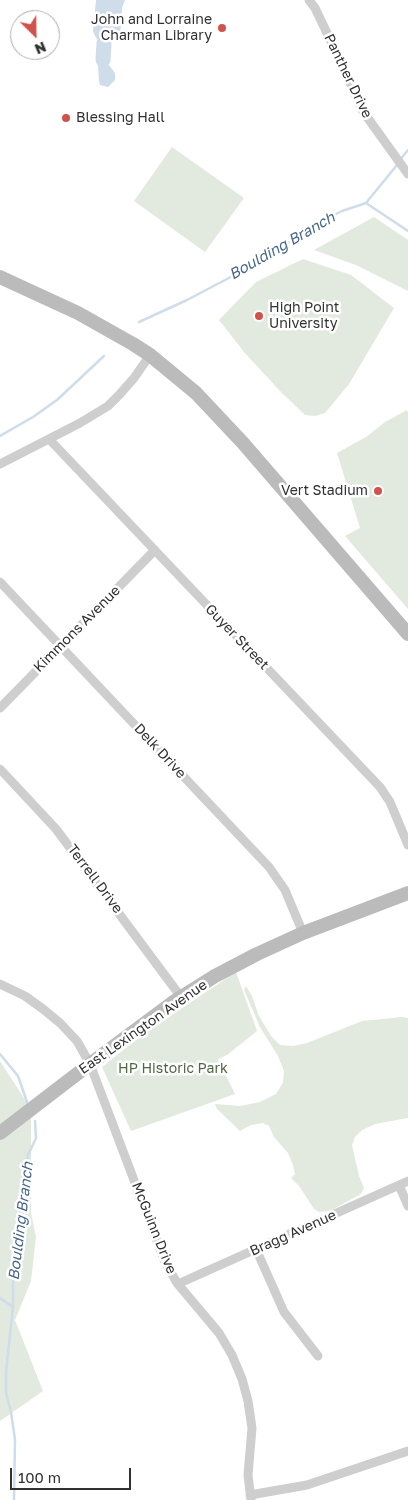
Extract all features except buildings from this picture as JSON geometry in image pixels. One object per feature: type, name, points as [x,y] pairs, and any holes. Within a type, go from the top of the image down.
[{"type":"main road","points":[[0,277],[78,313],[150,355],[196,393],[243,443],[408,634]]},
{"type":"main road","name":"East Lexington Avenue","points":[[0,1133],[181,997],[235,966],[303,933],[408,892]]},
{"type":"street","name":"Panther Drive","points":[[309,0],[323,24],[362,110],[406,171]]},
{"type":"street","points":[[0,464],[80,423],[108,406],[134,378],[150,355]]},
{"type":"street","name":"Guyer Street","points":[[49,439],[380,787],[390,802],[408,845]]},
{"type":"street","name":"Kimmons Avenue","points":[[0,708],[155,550]]},
{"type":"street","name":"Delk Drive","points":[[0,582],[269,867],[285,890],[303,933]]},
{"type":"street","name":"Terrell Drive","points":[[0,769],[56,828],[181,997]]},
{"type":"street","name":"McGuinn Drive","points":[[0,984],[25,996],[60,1023],[77,1042],[90,1064],[165,1262],[177,1283],[219,1333],[232,1355],[242,1379],[252,1428],[248,1476],[250,1498]]},
{"type":"street","points":[[404,1183],[408,1206]]},
{"type":"street","name":"Bragg Avenue","points":[[177,1283],[404,1183]]},
{"type":"street","points":[[256,1249],[284,1312],[318,1356]]},
{"type":"street","points":[[250,1498],[307,1485],[408,1451]]},
{"type":"green space","points":[[172,147],[244,198],[205,252],[134,201]]},
{"type":"green space","points":[[374,217],[408,240],[408,291],[356,265],[314,250]]},
{"type":"green space","points":[[303,259],[351,275],[394,308],[349,384],[325,413],[315,416],[305,415],[280,391],[244,352],[219,320],[256,282]]},
{"type":"green space","name":"Vert Stadium","points":[[407,410],[408,609],[345,536],[360,528],[337,453],[366,437],[385,422]]},
{"type":"green space","name":"HP Historic Park","points":[[236,972],[257,1031],[227,1055],[218,1059],[235,1094],[131,1131],[102,1067],[146,1032]]},
{"type":"green space","points":[[246,986],[252,996],[259,1016],[271,1036],[280,1045],[293,1046],[307,1043],[362,1021],[408,1018],[408,1118],[375,1124],[362,1130],[355,1137],[352,1145],[359,1176],[364,1188],[361,1194],[330,1211],[319,1212],[314,1209],[299,1186],[291,1178],[295,1174],[288,1153],[274,1137],[269,1126],[263,1123],[251,1125],[240,1131],[217,1109],[215,1104],[240,1106],[260,1102],[276,1094],[283,1083],[284,1071],[278,1056],[260,1027],[244,990]]},
{"type":"green space","points":[[0,1061],[31,1109],[31,1213],[36,1237],[31,1281],[15,1320],[43,1391],[0,1421]]},
{"type":"water","points":[[96,0],[125,0],[122,8],[119,37],[111,43],[99,42],[93,31]]},
{"type":"water","points":[[101,60],[105,60],[115,73],[115,80],[108,87],[100,85],[98,65]]},
{"type":"waterway","points":[[103,60],[104,43]]},
{"type":"waterway","name":"Boulding Branch","points":[[400,160],[408,150]]},
{"type":"waterway","name":"Boulding Branch","points":[[139,322],[187,300],[244,270],[275,250],[312,230],[330,217],[366,203],[397,165]]},
{"type":"waterway","points":[[366,203],[408,231]]},
{"type":"waterway","name":"Boulding Branch","points":[[0,436],[33,417],[57,400],[104,356]]},
{"type":"waterway","name":"Boulding Branch","points":[[0,1054],[18,1076],[27,1102]]},
{"type":"waterway","name":"Boulding Branch","points":[[14,1500],[15,1440],[6,1393],[6,1372],[21,1203],[28,1155],[36,1138],[35,1121]]},
{"type":"waterway","points":[[0,1298],[13,1307]]},
{"type":"place","name":"John and Lorraine Charman Library","points":[[222,28]]},
{"type":"place","name":"Blessing Hall","points":[[66,118]]},
{"type":"place","name":"High Point University","points":[[259,316]]},
{"type":"place","name":"Vert Stadium","points":[[378,491]]}]
